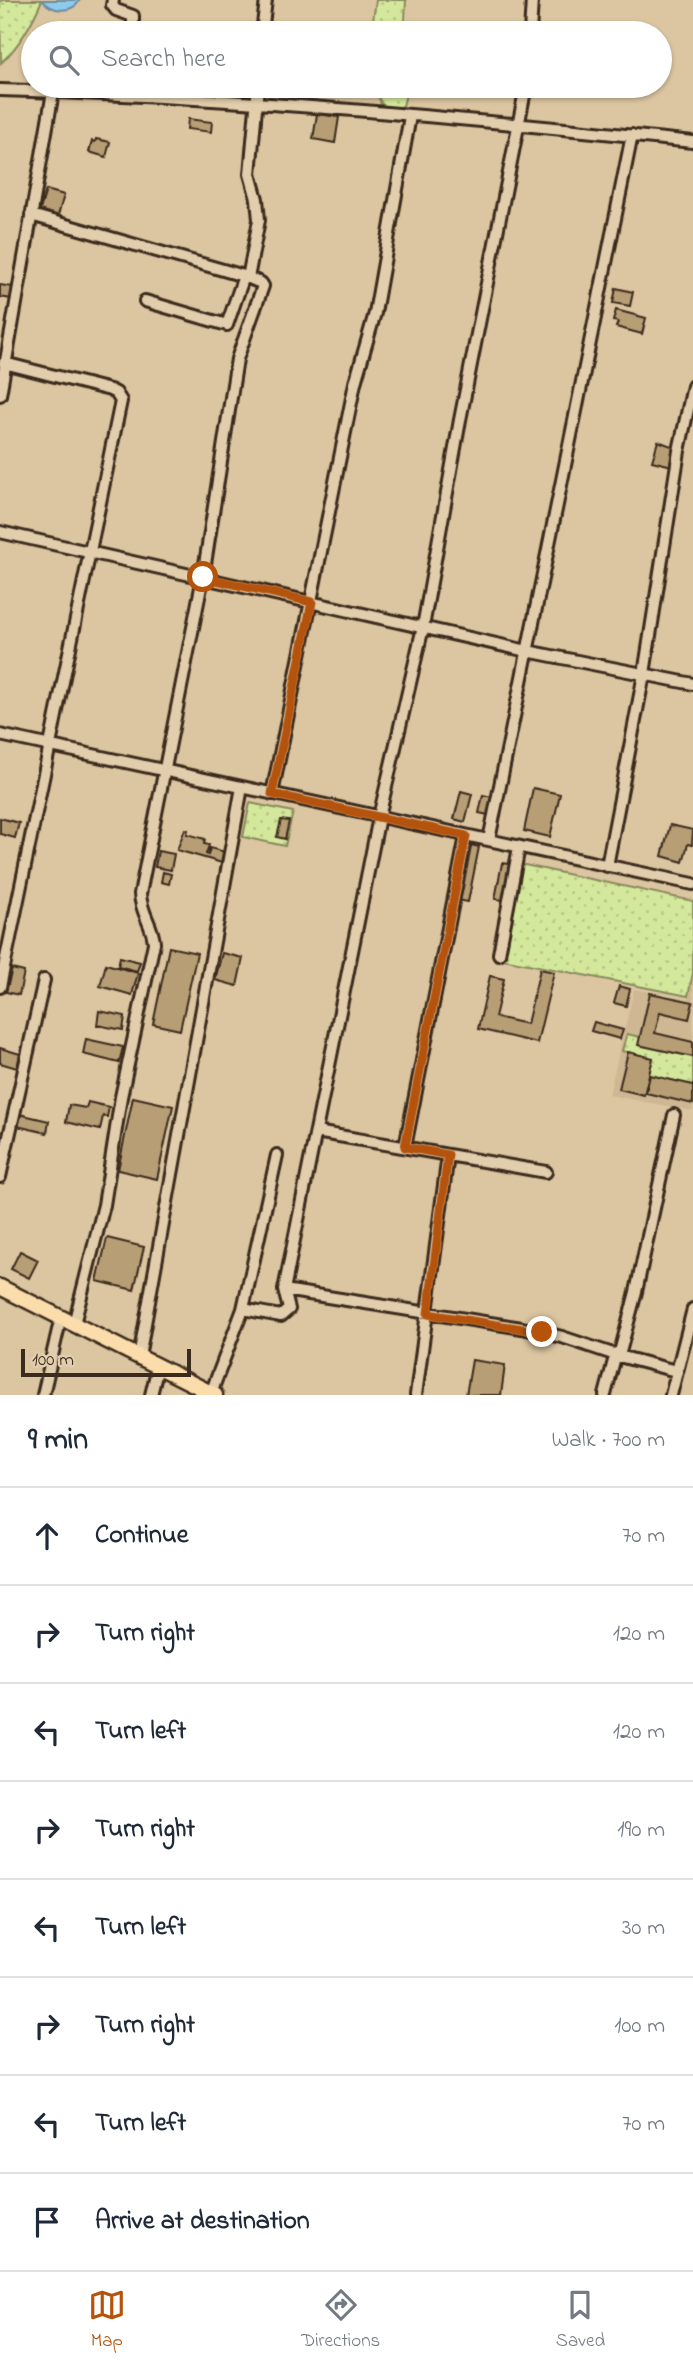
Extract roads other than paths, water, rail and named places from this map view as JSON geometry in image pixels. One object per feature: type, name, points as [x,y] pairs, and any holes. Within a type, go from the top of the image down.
[{"type":"main road","points":[[0,1287],[213,1394]]},
{"type":"street","points":[[113,0],[112,5],[116,10],[128,12],[132,21]]},
{"type":"street","points":[[263,21],[266,0]]},
{"type":"street","points":[[531,21],[532,0]]},
{"type":"street","points":[[0,90],[21,91]]},
{"type":"street","points":[[0,395],[52,98]]},
{"type":"street","points":[[215,98],[693,142]]},
{"type":"street","points":[[145,301],[227,326],[246,277],[258,220],[257,199],[250,174],[257,98]]},
{"type":"street","points":[[243,1309],[275,1316],[285,1314],[289,1309],[284,1290],[379,817],[423,626],[460,420],[524,98]]},
{"type":"street","points":[[272,794],[359,364],[375,313],[410,116]]},
{"type":"street","points":[[489,840],[632,135]]},
{"type":"street","points":[[31,215],[246,277],[263,286],[237,359],[203,577],[140,894],[142,911],[154,937],[153,950],[121,1097],[104,1205],[44,1395]]},
{"type":"street","points":[[0,987],[92,553],[121,401],[110,390],[4,363]]},
{"type":"street","points":[[607,866],[644,674],[693,386]]},
{"type":"street","points":[[681,445],[693,448]]},
{"type":"street","points":[[0,532],[527,651],[693,684]]},
{"type":"street","points":[[0,736],[693,884]]},
{"type":"street","points":[[139,1357],[242,788]]},
{"type":"street","points":[[405,1147],[466,836]]},
{"type":"street","points":[[499,954],[519,847]]},
{"type":"street","points":[[0,1177],[44,980]]},
{"type":"street","points":[[605,1395],[636,1292],[674,1115]]},
{"type":"street","points":[[316,1132],[546,1172]]},
{"type":"street","points":[[213,1394],[243,1309],[277,1155]]},
{"type":"street","points":[[416,1395],[448,1155]]},
{"type":"street","points":[[284,1290],[542,1332],[676,1371]]},
{"type":"street","points":[[671,1395],[693,1309]]},
{"type":"street","points":[[151,1395],[158,1366]]},
{"type":"water","points":[[42,0],[80,0],[72,8],[62,10],[51,7]]}]
